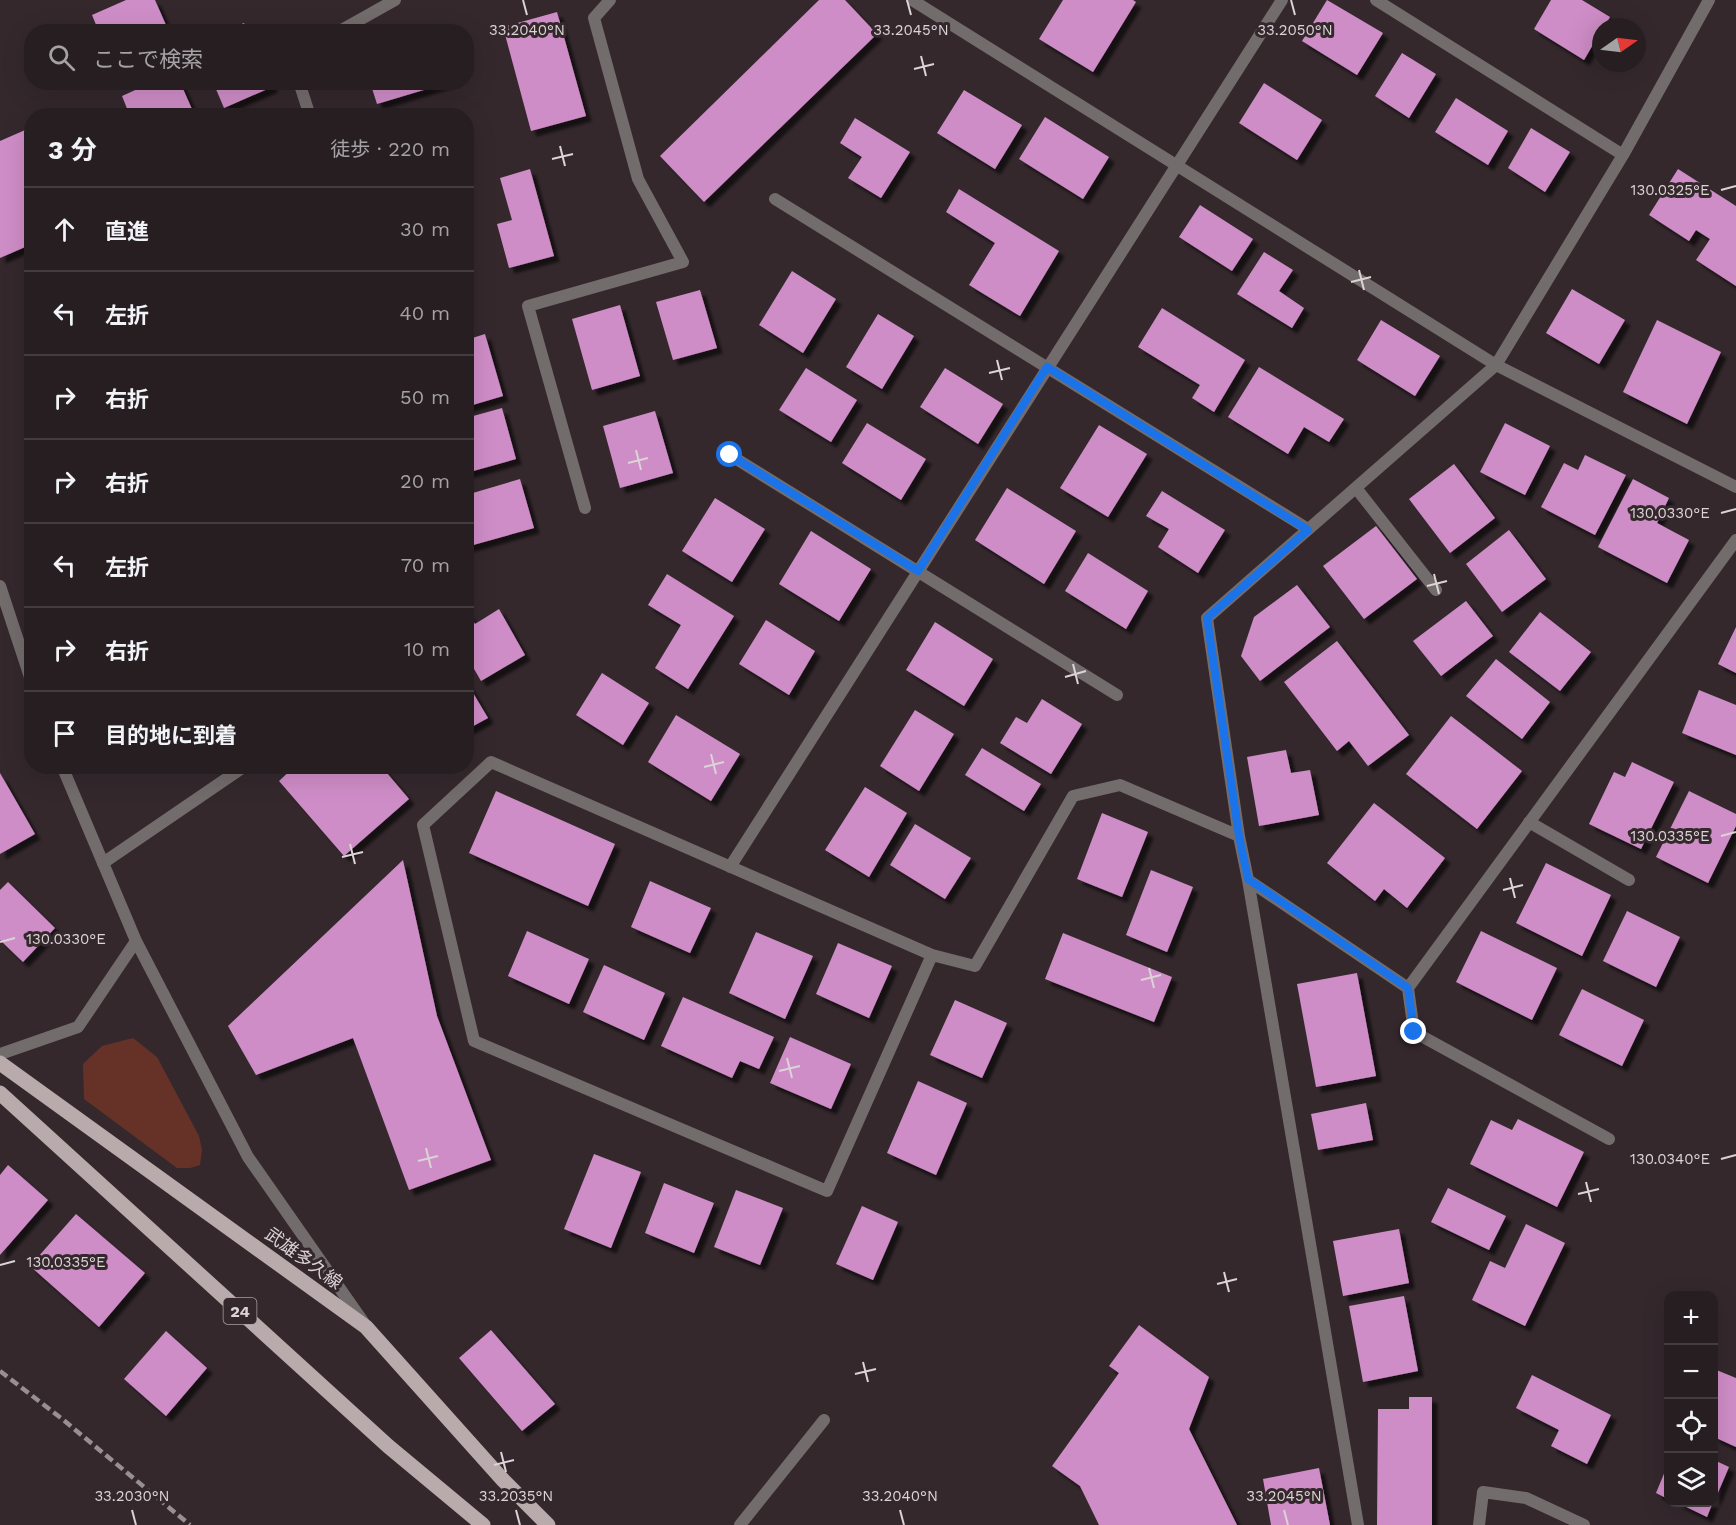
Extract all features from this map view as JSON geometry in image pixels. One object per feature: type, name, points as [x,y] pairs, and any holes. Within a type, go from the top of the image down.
[{"type":"main road","name":"武雄多久線","points":[[0,1064],[366,1327],[503,1480],[548,1525]]},
{"type":"main road","name":"24","points":[[0,1094],[388,1446],[483,1525]]},
{"type":"street","points":[[352,24],[395,0]]},
{"type":"street","points":[[585,508],[528,306],[683,262],[638,179],[594,18],[610,0]]},
{"type":"street","points":[[729,867],[1282,0]]},
{"type":"street","points":[[1376,0],[1623,155]]},
{"type":"street","points":[[1358,1525],[1239,836],[1207,618],[1496,365],[1623,155],[1709,0]]},
{"type":"street","points":[[922,2],[1496,365],[1736,487]]},
{"type":"street","points":[[302,90],[307,108]]},
{"type":"street","points":[[775,200],[1308,530]]},
{"type":"street","points":[[730,455],[1117,694]]},
{"type":"street","points":[[1356,488],[1436,591]]},
{"type":"street","points":[[1609,1139],[1414,1032],[1408,988],[1736,540]]},
{"type":"street","points":[[0,586],[24,659]]},
{"type":"street","points":[[932,955],[827,1191],[474,1041],[423,825],[491,762],[932,955],[975,966],[1073,796],[1120,785],[1239,836]]},
{"type":"street","points":[[65,774],[136,941],[248,1157],[366,1327]]},
{"type":"street","points":[[103,863],[233,774]]},
{"type":"street","points":[[1529,822],[1629,880]]},
{"type":"street","points":[[1248,879],[1408,988]]},
{"type":"street","points":[[0,1054],[78,1027],[136,941]]},
{"type":"street","points":[[740,1525],[825,1420]]},
{"type":"street","points":[[1479,1525],[1483,1492],[1526,1498],[1584,1525]]},
{"type":"shaded area","points":[[133,1038],[157,1057],[199,1136],[202,1150],[200,1165],[177,1168],[84,1099],[83,1064],[102,1046]]},
{"type":"building","points":[[126,0],[155,0],[166,24],[96,24],[92,15]]},
{"type":"building","points":[[819,0],[845,0],[877,34],[704,202],[660,156]]},
{"type":"building","points":[[1063,0],[1133,0],[1136,2],[1093,72],[1039,39]]},
{"type":"building","points":[[1327,0],[1383,33],[1357,75],[1302,41]]},
{"type":"building","points":[[1551,0],[1582,0],[1610,17],[1592,18],[1592,46],[1584,60],[1534,29]]},
{"type":"building","points":[[557,12],[586,116],[531,131],[503,27]]},
{"type":"building","points":[[1402,53],[1436,74],[1409,118],[1375,96]]},
{"type":"building","points":[[1264,83],[1322,120],[1297,160],[1239,123]]},
{"type":"building","points":[[135,90],[184,90],[191,108],[127,108],[122,96]]},
{"type":"building","points":[[216,90],[265,90],[224,108]]},
{"type":"building","points":[[373,90],[424,90],[377,104]]},
{"type":"building","points":[[964,90],[1022,125],[995,169],[937,133]]},
{"type":"building","points":[[1456,98],[1508,131],[1488,165],[1435,132]]},
{"type":"building","points":[[1045,117],[1109,157],[1083,199],[1019,159]]},
{"type":"building","points":[[855,118],[910,152],[881,198],[848,178],[862,157],[840,143]]},
{"type":"building","points":[[1531,128],[1570,152],[1545,192],[1508,168]]},
{"type":"building","points":[[24,130],[24,248],[0,258],[0,141]]},
{"type":"building","points":[[530,169],[554,256],[509,268],[497,224],[512,220],[500,178]]},
{"type":"building","points":[[1678,169],[1736,206],[1736,286],[1696,260],[1710,239],[1696,230],[1689,241],[1649,215]]},
{"type":"building","points":[[959,189],[1059,251],[1020,316],[969,285],[995,243],[946,212]]},
{"type":"building","points":[[1200,205],[1253,239],[1232,271],[1179,237]]},
{"type":"building","points":[[1264,252],[1293,270],[1279,291],[1304,308],[1292,328],[1237,294]]},
{"type":"building","points":[[792,271],[836,299],[803,353],[759,325]]},
{"type":"building","points":[[1572,289],[1625,320],[1599,364],[1546,333]]},
{"type":"building","points":[[700,290],[717,348],[673,360],[656,302]]},
{"type":"building","points":[[620,305],[640,376],[592,390],[572,319]]},
{"type":"building","points":[[1162,308],[1245,360],[1214,412],[1192,398],[1200,385],[1138,347]]},
{"type":"building","points":[[878,314],[914,336],[882,389],[846,367]]},
{"type":"building","points":[[1381,320],[1440,356],[1415,396],[1357,360]]},
{"type":"building","points":[[1657,320],[1721,352],[1687,424],[1623,392]]},
{"type":"building","points":[[485,334],[503,396],[474,405],[474,337]]},
{"type":"building","points":[[1259,367],[1344,419],[1329,442],[1304,427],[1288,454],[1228,417]]},
{"type":"building","points":[[806,368],[857,400],[831,442],[779,410]]},
{"type":"building","points":[[945,368],[1003,404],[978,444],[920,407]]},
{"type":"building","points":[[502,408],[516,459],[474,471],[474,416]]},
{"type":"building","points":[[655,411],[673,473],[620,488],[603,426]]},
{"type":"building","points":[[867,423],[926,459],[901,500],[842,463]]},
{"type":"building","points":[[1505,423],[1550,446],[1525,495],[1480,472]]},
{"type":"building","points":[[1099,425],[1147,454],[1108,517],[1060,488]]},
{"type":"building","points":[[1585,455],[1626,475],[1595,535],[1541,507],[1564,463],[1578,470]]},
{"type":"building","points":[[1454,464],[1495,518],[1450,553],[1409,499]]},
{"type":"building","points":[[520,479],[534,528],[474,545],[474,493]]},
{"type":"building","points":[[1633,479],[1669,498],[1657,523],[1689,540],[1667,583],[1598,547]]},
{"type":"building","points":[[1007,488],[1076,531],[1044,584],[975,540]]},
{"type":"building","points":[[1162,491],[1225,530],[1198,573],[1158,547],[1169,529],[1146,516]]},
{"type":"building","points":[[715,498],[765,529],[732,582],[682,551]]},
{"type":"building","points":[[1376,526],[1417,579],[1364,619],[1323,566]]},
{"type":"building","points":[[1509,530],[1546,579],[1502,612],[1466,564]]},
{"type":"building","points":[[811,531],[871,569],[839,621],[779,584]]},
{"type":"building","points":[[1088,553],[1148,591],[1126,629],[1065,591]]},
{"type":"building","points":[[667,574],[734,616],[688,689],[655,668],[681,625],[648,605]]},
{"type":"building","points":[[1297,585],[1330,627],[1260,681],[1241,656],[1254,617]]},
{"type":"building","points":[[1466,601],[1493,636],[1441,676],[1413,641]]},
{"type":"building","points":[[499,609],[525,655],[481,681],[474,669],[474,622],[475,624]]},
{"type":"building","points":[[1540,612],[1591,652],[1560,691],[1509,652]]},
{"type":"building","points":[[766,620],[815,651],[789,695],[739,664]]},
{"type":"building","points":[[935,622],[993,659],[964,706],[906,670]]},
{"type":"building","points":[[1736,627],[1736,673],[1718,664]]},
{"type":"building","points":[[1337,641],[1409,735],[1368,766],[1349,741],[1337,751],[1284,682]]},
{"type":"building","points":[[1496,659],[1550,702],[1522,739],[1466,696]]},
{"type":"building","points":[[602,673],[649,703],[623,745],[576,715]]},
{"type":"building","points":[[1699,690],[1736,705],[1736,755],[1682,733]]},
{"type":"building","points":[[474,694],[488,718],[474,726]]},
{"type":"building","points":[[1042,699],[1082,724],[1051,774],[1000,743],[1016,717],[1027,723]]},
{"type":"building","points":[[915,710],[954,734],[919,791],[880,766]]},
{"type":"building","points":[[676,715],[740,754],[711,801],[648,762]]},
{"type":"building","points":[[1451,716],[1522,771],[1477,829],[1406,774]]},
{"type":"building","points":[[982,748],[1041,784],[1024,811],[965,775]]},
{"type":"building","points":[[1286,750],[1291,773],[1310,770],[1319,815],[1259,826],[1247,757]]},
{"type":"building","points":[[1632,762],[1674,782],[1641,849],[1589,824],[1614,772],[1625,777]]},
{"type":"building","points":[[0,773],[35,834],[0,854]]},
{"type":"building","points":[[286,774],[388,774],[409,799],[344,856],[279,781]]},
{"type":"building","points":[[865,787],[907,813],[869,877],[825,850]]},
{"type":"building","points":[[496,791],[615,844],[588,906],[469,853]]},
{"type":"building","points":[[1689,791],[1736,814],[1736,826],[1708,883],[1656,857]]},
{"type":"building","points":[[1374,803],[1445,858],[1407,908],[1384,889],[1375,901],[1327,863]]},
{"type":"building","points":[[1102,813],[1148,832],[1122,897],[1077,879]]},
{"type":"building","points":[[915,824],[971,858],[945,899],[890,865]]},
{"type":"building","points":[[403,860],[437,1016],[491,1160],[409,1190],[353,1038],[256,1075],[228,1026]]},
{"type":"building","points":[[1546,863],[1611,895],[1582,956],[1516,923]]},
{"type":"building","points":[[1151,870],[1193,887],[1167,952],[1126,935]]},
{"type":"building","points":[[650,881],[711,908],[690,953],[631,927]]},
{"type":"building","points":[[8,882],[55,928],[23,962],[0,940],[0,890]]},
{"type":"building","points":[[1627,911],[1680,937],[1656,987],[1603,961]]},
{"type":"building","points":[[527,931],[589,959],[569,1004],[508,976]]},
{"type":"building","points":[[1481,931],[1557,968],[1532,1020],[1456,982]]},
{"type":"building","points":[[756,932],[813,956],[785,1019],[729,993]]},
{"type":"building","points":[[1063,933],[1172,977],[1154,1022],[1045,979]]},
{"type":"building","points":[[838,943],[892,966],[869,1018],[816,994]]},
{"type":"building","points":[[604,965],[665,993],[644,1040],[583,1012]]},
{"type":"building","points":[[1357,973],[1376,1076],[1316,1087],[1297,984]]},
{"type":"building","points":[[1582,989],[1644,1020],[1622,1066],[1559,1035]]},
{"type":"building","points":[[683,997],[774,1037],[759,1069],[740,1061],[732,1078],[661,1046]]},
{"type":"building","points":[[955,1000],[1007,1023],[982,1078],[930,1055]]},
{"type":"building","points":[[790,1037],[851,1064],[831,1109],[770,1083]]},
{"type":"building","points":[[918,1081],[967,1103],[936,1175],[887,1153]]},
{"type":"building","points":[[1366,1103],[1373,1140],[1318,1150],[1311,1114]]},
{"type":"building","points":[[1518,1119],[1584,1152],[1557,1207],[1470,1164],[1491,1120],[1512,1130]]},
{"type":"building","points":[[594,1154],[641,1172],[611,1248],[564,1229]]},
{"type":"building","points":[[8,1165],[48,1200],[0,1255],[0,1175]]},
{"type":"building","points":[[664,1183],[714,1203],[694,1253],[645,1233]]},
{"type":"building","points":[[1448,1188],[1506,1216],[1489,1250],[1431,1222]]},
{"type":"building","points":[[736,1190],[783,1208],[760,1265],[714,1247]]},
{"type":"building","points":[[862,1206],[898,1222],[873,1280],[836,1264]]},
{"type":"building","points":[[76,1214],[145,1273],[99,1327],[30,1266]]},
{"type":"building","points":[[1526,1224],[1565,1243],[1525,1326],[1472,1300],[1490,1261],[1505,1268]]},
{"type":"building","points":[[1399,1229],[1409,1283],[1343,1296],[1333,1241]]},
{"type":"building","points":[[1404,1296],[1418,1371],[1363,1382],[1349,1306]]},
{"type":"building","points":[[1139,1325],[1209,1377],[1189,1429],[1237,1525],[1099,1525],[1080,1486],[1052,1466],[1119,1373],[1109,1366]]},
{"type":"building","points":[[491,1330],[555,1404],[522,1431],[459,1358]]},
{"type":"building","points":[[166,1331],[207,1368],[166,1416],[124,1379]]},
{"type":"building","points":[[1718,1371],[1736,1378],[1736,1447],[1718,1439]]},
{"type":"building","points":[[1532,1375],[1611,1415],[1587,1464],[1551,1446],[1559,1430],[1516,1408]]},
{"type":"building","points":[[1409,1397],[1432,1397],[1432,1525],[1377,1525],[1378,1409],[1409,1409]]},
{"type":"building","points":[[1718,1462],[1729,1467],[1718,1493]]},
{"type":"building","points":[[1319,1468],[1330,1525],[1271,1525],[1263,1479]]},
{"type":"building","points":[[1664,1474],[1664,1497],[1656,1493]]},
{"type":"building","points":[[1686,1507],[1711,1507],[1707,1517]]},
{"type":"railway","points":[[0,1371],[61,1418],[190,1525]]},
{"type":"route","points":[[730,455],[918,571],[1047,367],[1308,530],[1207,618],[1239,836],[1248,879],[1408,988],[1414,1032]]}]
